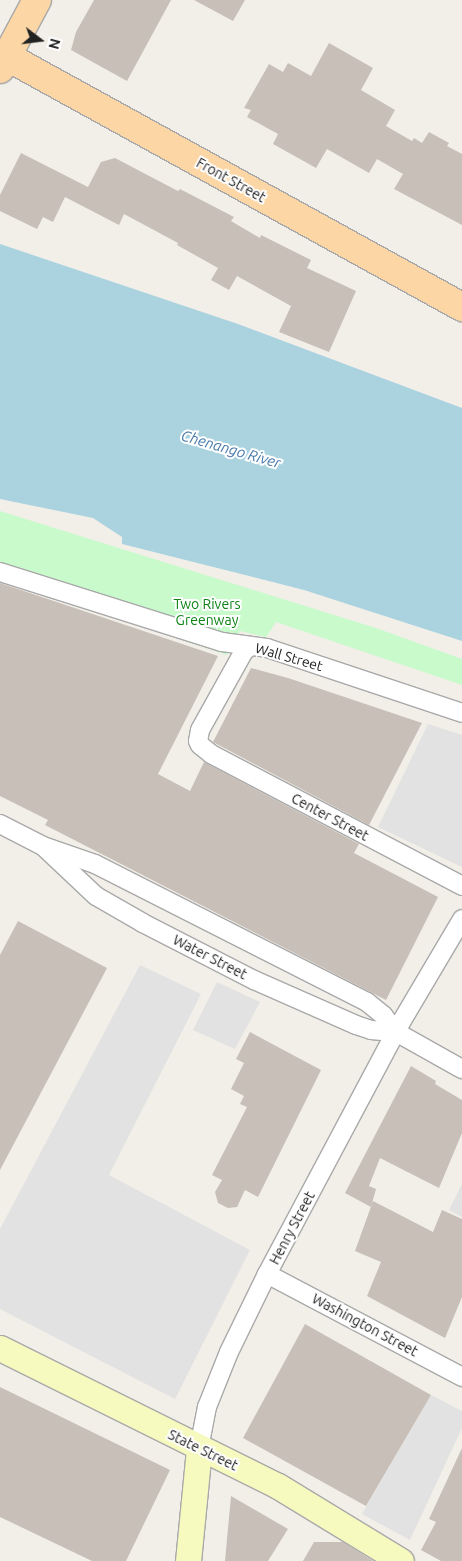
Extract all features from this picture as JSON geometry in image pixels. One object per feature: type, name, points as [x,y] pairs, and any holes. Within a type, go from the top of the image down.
[{"type":"main road","points":[[2,59],[37,0]]},
{"type":"main road","name":"Front Street","points":[[2,59],[462,307]]},
{"type":"street","name":"Wall Street","points":[[0,572],[222,642],[267,648],[462,713]]},
{"type":"street","name":"Center Street","points":[[251,646],[244,651],[200,730],[198,741],[200,746],[211,754],[462,886]]},
{"type":"street","name":"Water Street","points":[[0,824],[43,846],[95,864],[367,1002],[384,1015],[396,1032],[462,1070]]},
{"type":"street","name":"Water Street","points":[[43,846],[96,896],[143,923],[254,980],[356,1025],[371,1030],[396,1032]]},
{"type":"street","name":"Henry Street","points":[[188,1561],[199,1448],[207,1406],[229,1352],[267,1274],[396,1032],[462,919]]},
{"type":"street","name":"Washington Street","points":[[267,1274],[462,1377]]},
{"type":"street","name":"State Street","points":[[0,1348],[278,1486],[401,1561]]},
{"type":"green space","name":"Two Rivers Greenway","points":[[0,511],[379,629],[462,659],[462,685],[276,622],[266,637],[240,631],[227,655],[0,580]]},
{"type":"shaded area","points":[[428,724],[462,735],[462,867],[378,827]]},
{"type":"shaded area","points":[[140,965],[201,994],[109,1175],[250,1250],[175,1399],[0,1309],[0,1229]]},
{"type":"shaded area","points":[[217,982],[260,1002],[235,1049],[193,1030]]},
{"type":"shaded area","points":[[462,1184],[462,1217],[449,1210]]},
{"type":"shaded area","points":[[431,1395],[462,1411],[462,1428],[410,1540],[362,1514]]},
{"type":"water","name":"Chenango River","points":[[0,244],[238,324],[462,408],[462,641],[304,590],[122,544],[122,537],[93,518],[0,499]]},
{"type":"building","points":[[94,0],[171,0],[127,81],[71,50],[76,32]]},
{"type":"building","points":[[194,0],[245,0],[233,21]]},
{"type":"building","points":[[329,43],[373,68],[361,90],[395,110],[386,126],[412,141],[414,138],[422,143],[429,132],[449,143],[447,146],[462,154],[462,225],[394,189],[403,174],[377,159],[369,173],[327,149],[316,168],[273,144],[278,134],[247,117],[251,110],[244,108],[269,64],[283,72],[288,63],[311,76]]},
{"type":"building","points":[[21,153],[88,187],[101,162],[115,158],[178,191],[180,189],[234,217],[231,221],[260,238],[261,235],[311,260],[307,268],[356,291],[329,352],[279,332],[291,306],[237,276],[229,290],[211,280],[218,268],[177,245],[178,243],[124,214],[119,225],[65,197],[53,222],[43,217],[37,229],[0,211],[0,195]]},
{"type":"building","points":[[0,583],[218,656],[158,774],[190,791],[204,762],[359,844],[354,853],[438,897],[386,1000],[45,825],[48,820],[0,796]]},
{"type":"building","points":[[251,668],[288,678],[422,723],[369,825],[213,742]]},
{"type":"building","points":[[18,921],[107,968],[0,1170],[0,955]]},
{"type":"building","points":[[250,1032],[321,1070],[258,1197],[245,1190],[237,1207],[228,1208],[218,1203],[215,1192],[222,1180],[212,1175],[247,1107],[240,1104],[244,1096],[231,1089],[244,1063],[236,1059]]},
{"type":"building","points":[[411,1066],[436,1081],[435,1084],[462,1100],[462,1133],[439,1188],[380,1158],[369,1186],[376,1189],[371,1207],[345,1193]]},
{"type":"building","points":[[373,1201],[433,1232],[442,1210],[462,1219],[462,1297],[445,1338],[367,1296],[381,1262],[355,1251]]},
{"type":"building","points":[[305,1324],[431,1395],[366,1506],[243,1438]]},
{"type":"building","points":[[0,1387],[170,1470],[126,1561],[92,1561],[0,1517]]},
{"type":"building","points":[[462,1448],[462,1561],[441,1561],[421,1550],[436,1522],[429,1519]]},
{"type":"building","points":[[231,1496],[288,1529],[268,1561],[225,1561]]},
{"type":"building","points":[[314,1542],[343,1542],[373,1561],[303,1561]]}]
